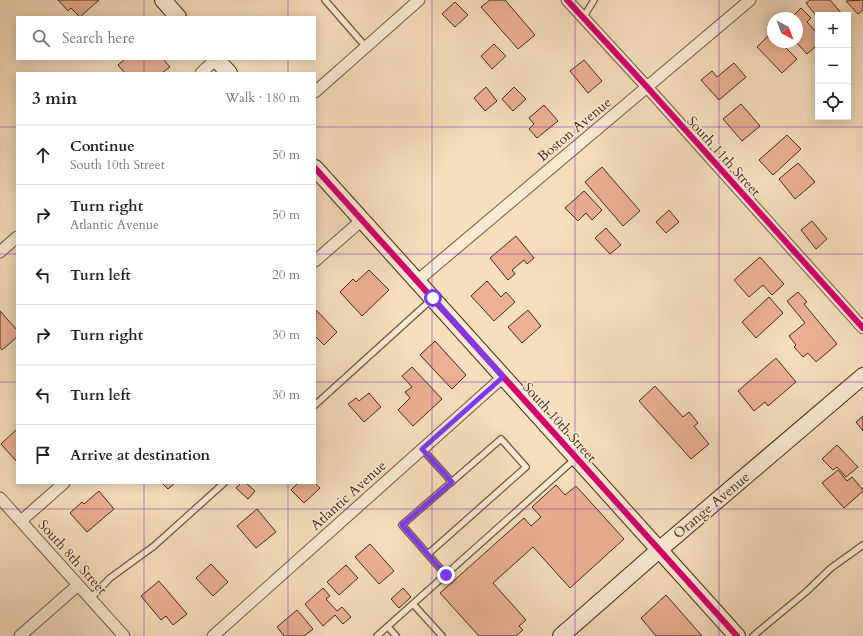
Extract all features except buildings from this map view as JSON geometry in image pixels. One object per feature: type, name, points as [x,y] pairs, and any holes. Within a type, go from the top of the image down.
[{"type":"street","points":[[163,0],[177,16]]},
{"type":"street","points":[[316,91],[419,0]]},
{"type":"street","name":"South 11th Street","points":[[567,0],[863,328]]},
{"type":"street","name":"Boston Avenue","points":[[417,281],[750,0]]},
{"type":"street","points":[[202,72],[215,60]]},
{"type":"street","points":[[217,60],[228,72]]},
{"type":"street","name":"South 10th Street","points":[[316,169],[737,636]]},
{"type":"street","points":[[316,260],[362,220]]},
{"type":"street","points":[[0,252],[16,238]]},
{"type":"street","name":"Orange Avenue","points":[[561,636],[659,550],[863,376]]},
{"type":"street","name":"Atlantic Avenue","points":[[213,636],[503,377]]},
{"type":"street","points":[[21,521],[63,484]]},
{"type":"street","name":"South 8th Street","points":[[0,498],[124,636]]},
{"type":"street","points":[[20,636],[78,585]]},
{"type":"lane","points":[[325,0],[366,47]]},
{"type":"lane","points":[[583,18],[594,0]]},
{"type":"lane","points":[[316,404],[433,298]]},
{"type":"lane","points":[[428,554],[526,467],[501,439],[402,525],[446,575]]},
{"type":"lane","points":[[422,449],[452,482]]},
{"type":"lane","points":[[377,636],[576,458]]},
{"type":"lane","points":[[90,599],[110,578],[154,546],[223,484]]},
{"type":"lane","points":[[754,636],[806,592],[831,568],[863,545]]},
{"type":"lane","points":[[413,604],[442,636]]},
{"type":"lane","points":[[388,627],[396,636]]},
{"type":"cycle path","points":[[567,0],[863,328]]},
{"type":"cycle path","points":[[316,169],[737,636]]},
{"type":"route","points":[[433,298],[503,377],[422,449],[452,482],[402,525],[446,575]]}]
